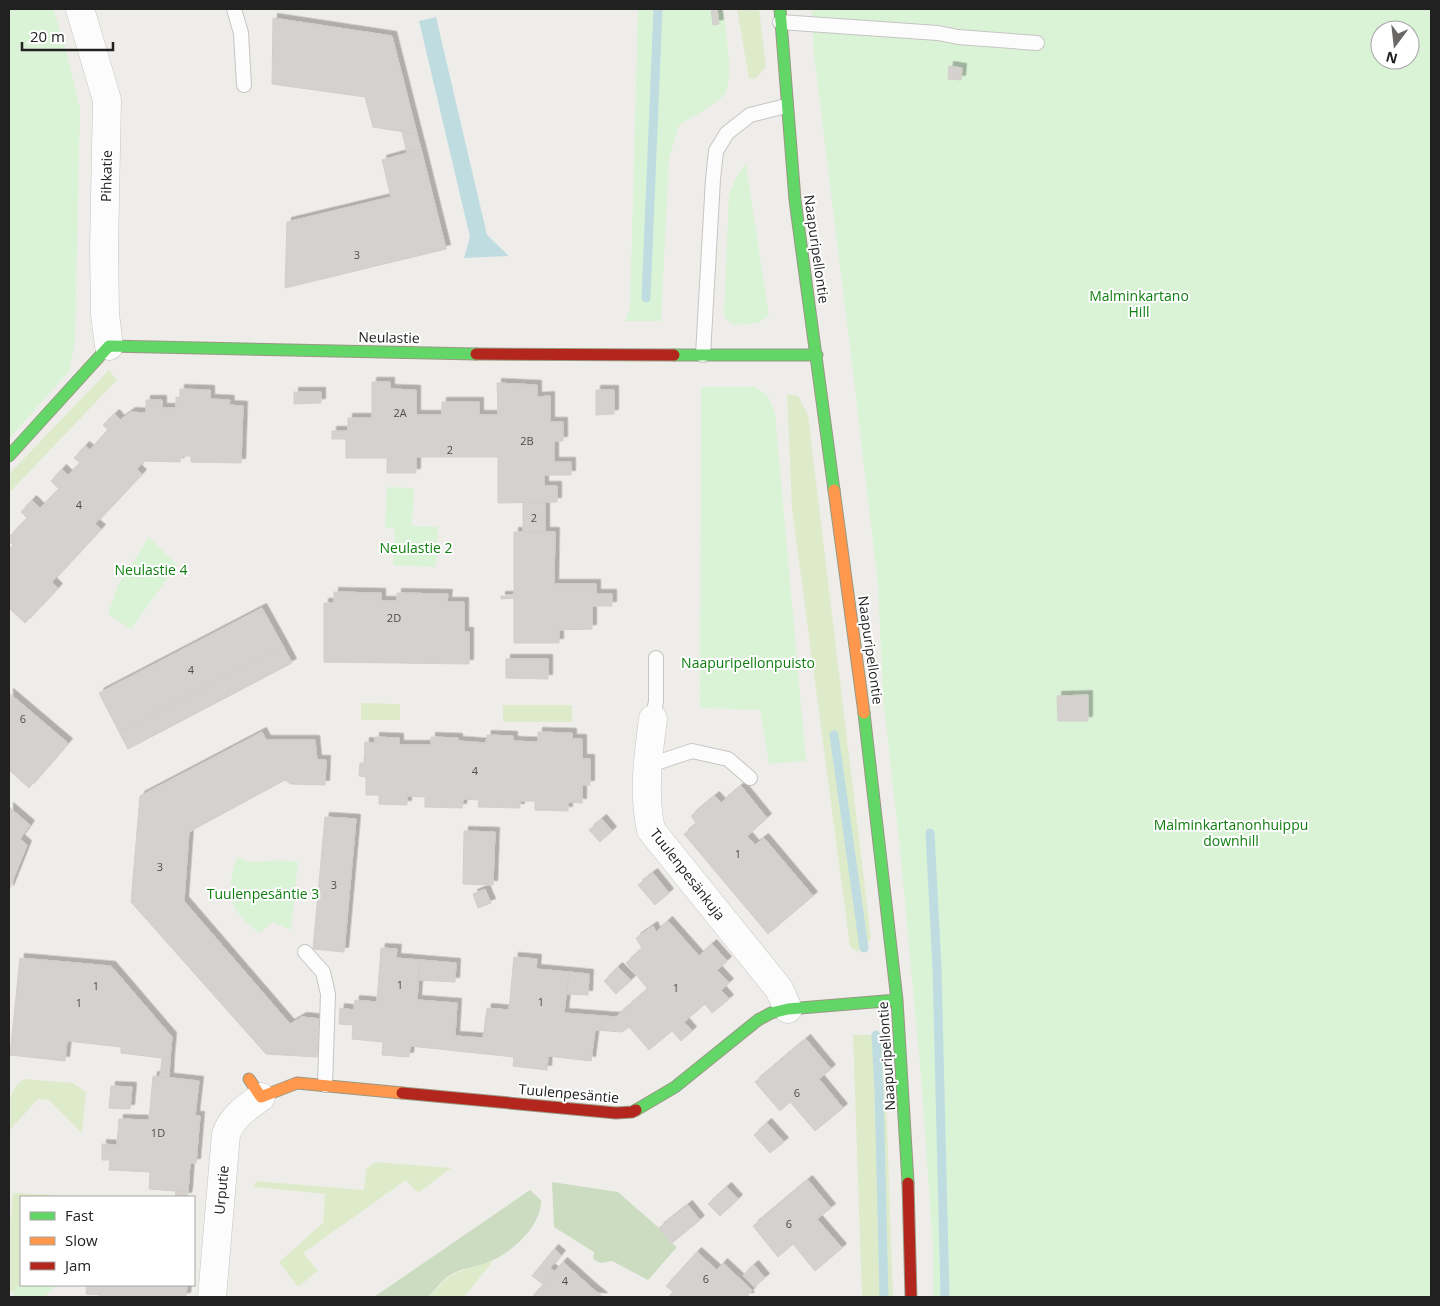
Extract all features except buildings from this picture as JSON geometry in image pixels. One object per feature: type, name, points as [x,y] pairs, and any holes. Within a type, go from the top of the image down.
[{"type":"street","name":"Pihkatie","points":[[80,9],[107,100],[104,248],[105,314],[109,346]]},
{"type":"street","name":"Naapuripellontie","points":[[780,15],[795,200],[863,702],[897,1000],[910,1209],[911,1297]]},
{"type":"street","name":"Neulastie","points":[[109,346],[461,354],[817,356]]},
{"type":"street","points":[[9,456],[109,346]]},
{"type":"street","name":"Tuulenpesänkuja","points":[[653,719],[647,766],[647,813],[651,830],[779,989],[788,1009]]},
{"type":"street","name":"Tuulenpesäntie","points":[[255,1088],[297,1082],[616,1113],[632,1112],[675,1087],[758,1020],[771,1013],[788,1009],[897,1000]]},
{"type":"street","name":"Urputie","points":[[212,1297],[226,1134],[230,1123],[255,1088]]},
{"type":"lane","points":[[234,9],[241,33],[244,85]]},
{"type":"lane","points":[[780,15],[1037,43]]},
{"type":"lane","points":[[703,355],[716,151],[727,133],[750,115],[786,106]]},
{"type":"lane","points":[[653,719],[656,701],[656,658]]},
{"type":"lane","points":[[647,766],[692,751],[728,759],[750,778]]},
{"type":"lane","points":[[305,952],[323,972],[328,994],[325,1085]]},
{"type":"green space","points":[[9,9],[53,9],[66,49],[80,109],[75,343],[69,371],[9,439]]},
{"type":"green space","points":[[638,9],[723,9],[729,66],[729,78],[724,95],[679,125],[669,159],[661,321],[625,321],[630,308]]},
{"type":"green space","points":[[737,9],[759,9],[766,67],[755,79],[749,78]]},
{"type":"green space","name":"Malminkartano Hill","points":[[812,9],[1431,9],[1431,1297],[933,1297],[933,1249],[922,1088],[901,858],[883,697],[878,585],[814,55]]},
{"type":"green space","points":[[746,164],[769,316],[757,323],[734,325],[725,318],[724,313],[729,193],[739,172]]},
{"type":"green space","points":[[109,370],[117,380],[9,493],[9,474]]},
{"type":"green space","name":"Naapuripellonpuisto","points":[[701,387],[755,387],[768,396],[775,413],[806,761],[769,764],[760,710],[700,708]]},
{"type":"green space","points":[[787,394],[798,396],[808,415],[871,938],[864,948],[857,951],[850,947],[792,508]]},
{"type":"green space","name":"Neulastie 2","points":[[387,487],[414,488],[412,526],[438,527],[436,567],[393,565],[395,529],[385,528]]},
{"type":"green space","name":"Neulastie 4","points":[[149,537],[177,565],[131,629],[108,614],[118,585]]},
{"type":"green space","points":[[361,703],[400,704],[400,720],[361,720]]},
{"type":"green space","points":[[503,705],[572,705],[572,722],[503,722]]},
{"type":"green space","name":"Tuulenpesäntie 3","points":[[237,857],[253,862],[298,862],[291,930],[272,922],[259,933],[240,916],[235,908],[230,891]]},
{"type":"green space","points":[[853,1035],[876,1035],[884,1038],[893,1297],[862,1297]]},
{"type":"green space","points":[[24,1079],[73,1083],[86,1092],[82,1133],[49,1100],[38,1099],[9,1131],[11,1095],[18,1084]]},
{"type":"green space","points":[[376,1162],[451,1168],[418,1193],[406,1180],[303,1253],[318,1271],[298,1287],[279,1262],[323,1223],[325,1194],[254,1187],[256,1181],[364,1190],[366,1169]]},
{"type":"green space","points":[[552,1182],[618,1192],[659,1228],[677,1247],[648,1280],[612,1261],[600,1263],[593,1259],[594,1252],[554,1227]]},
{"type":"green space","points":[[530,1190],[541,1200],[537,1218],[526,1235],[510,1250],[488,1262],[450,1275],[428,1297],[374,1297]]},
{"type":"green space","points":[[13,1193],[62,1196],[20,1196],[20,1286],[12,1292],[9,1288],[9,1237]]},
{"type":"green space","points":[[493,1261],[464,1297],[428,1297],[449,1276]]},
{"type":"green space","points":[[20,1286],[55,1287],[44,1297],[16,1297],[12,1292]]},
{"type":"water","points":[[436,17],[487,235],[509,256],[464,258],[470,237],[419,21]]},
{"type":"waterway","points":[[646,298],[658,9]]},
{"type":"waterway","points":[[834,735],[864,948]]},
{"type":"waterway","points":[[930,833],[937,968],[945,1297]]},
{"type":"waterway","points":[[876,1035],[884,1297]]},
{"type":"traffic: fast","points":[[780,9],[795,200],[834,490]]},
{"type":"traffic: fast","points":[[9,456],[109,346],[476,354]]},
{"type":"traffic: fast","points":[[674,355],[817,355]]},
{"type":"traffic: fast","points":[[864,713],[897,1000],[908,1183]]},
{"type":"traffic: fast","points":[[636,1110],[675,1087],[758,1020],[771,1013],[788,1009],[897,1000]]},
{"type":"traffic: slow","points":[[834,490],[864,713]]},
{"type":"traffic: slow","points":[[249,1079],[261,1097],[297,1083],[402,1093]]},
{"type":"traffic: jam","points":[[476,354],[674,355]]},
{"type":"traffic: jam","points":[[402,1093],[616,1113],[636,1110]]},
{"type":"traffic: jam","points":[[908,1183],[911,1297]]},
{"type":"park label","name":"Malminkartanonhuippu downhill","points":[[1231,832]]}]
